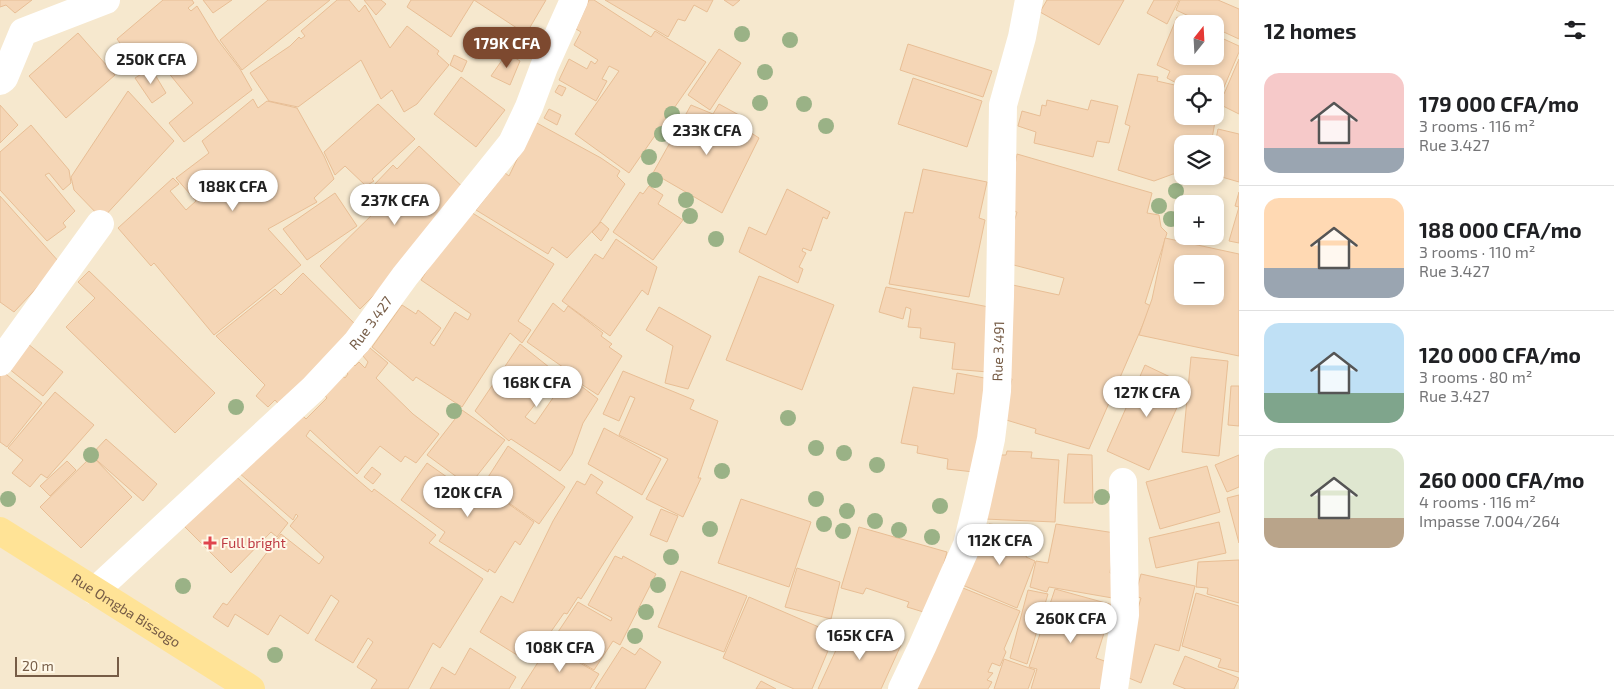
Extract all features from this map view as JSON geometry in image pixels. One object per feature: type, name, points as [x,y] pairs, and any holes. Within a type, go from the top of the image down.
[{"type":"main road","name":"Rue Omgba Bissogo","points":[[0,531],[252,689]]},
{"type":"street","points":[[0,81],[4,78],[23,32],[106,0]]},
{"type":"street","name":"Rue 3.427","points":[[95,591],[314,389],[356,342],[405,276],[512,143],[574,0]]},
{"type":"street","name":"Rue 3.491","points":[[902,689],[967,545],[990,439],[997,390],[1003,105],[1022,37],[1029,0]]},
{"type":"street","points":[[0,362],[100,224]]},
{"type":"street","points":[[1114,689],[1125,615],[1124,482]]},
{"type":"shaded area","points":[[0,0],[1239,0],[1239,689],[0,689]]},
{"type":"building","points":[[0,0],[32,0],[15,13],[6,5],[0,7]]},
{"type":"building","points":[[163,0],[192,0],[194,3],[188,8],[191,11],[197,6],[252,90],[184,142],[169,123],[193,103],[146,45],[131,58],[117,39]]},
{"type":"building","points":[[203,0],[232,0],[213,13]]},
{"type":"building","points":[[268,0],[330,0],[242,70],[220,40]]},
{"type":"building","points":[[337,0],[349,0],[359,12],[365,5],[390,48],[407,26],[439,51],[437,54],[449,65],[417,104],[404,112],[392,90],[381,99],[361,60],[298,107],[269,101],[250,73],[290,46],[299,37],[301,39],[305,36],[301,31]]},
{"type":"building","points":[[364,0],[381,0],[386,4],[376,15]]},
{"type":"building","points":[[411,0],[474,0],[451,37],[407,7]]},
{"type":"building","points":[[474,0],[546,0],[526,34]]},
{"type":"building","points":[[589,0],[594,0],[651,37],[655,31],[706,62],[629,173],[575,134],[619,71],[609,66],[602,79],[607,81],[596,101],[559,80],[569,59],[587,69],[591,61],[595,64],[598,60],[574,45],[581,32],[576,29]]},
{"type":"building","points":[[605,0],[713,0],[707,12],[694,5],[685,21],[678,19],[668,37]]},
{"type":"building","points":[[724,0],[740,0],[733,6]]},
{"type":"building","points":[[1047,0],[1124,0],[1099,45],[1040,12]]},
{"type":"building","points":[[1154,0],[1179,0],[1167,24],[1147,13]]},
{"type":"building","points":[[1180,0],[1218,0],[1239,9],[1239,39],[1224,32],[1224,15],[1187,15],[1176,10]]},
{"type":"building","points":[[1174,24],[1174,65],[1224,65],[1224,39],[1239,46],[1239,52],[1224,87],[1224,75],[1174,75],[1174,82],[1167,78],[1170,71],[1157,65]]},
{"type":"building","points":[[78,33],[115,75],[66,118],[29,76]]},
{"type":"building","points":[[908,44],[992,71],[983,97],[900,70]]},
{"type":"building","points":[[719,49],[741,63],[710,110],[688,95]]},
{"type":"building","points":[[507,53],[520,61],[510,85],[491,76]]},
{"type":"building","points":[[454,55],[467,61],[462,72],[450,65]]},
{"type":"building","points":[[1239,59],[1239,114],[1224,106],[1224,94]]},
{"type":"building","points":[[151,68],[166,93],[152,103],[135,78]]},
{"type":"building","points":[[1138,74],[1158,77],[1157,81],[1174,85],[1174,125],[1214,125],[1213,135],[1174,135],[1174,174],[1154,181],[1118,170],[1130,126],[1125,124]]},
{"type":"building","points":[[461,77],[505,110],[476,147],[434,114]]},
{"type":"building","points":[[913,78],[982,101],[967,147],[898,124]]},
{"type":"building","points":[[559,85],[566,88],[562,96],[555,92]]},
{"type":"building","points":[[128,91],[174,141],[102,219],[74,190],[71,177]]},
{"type":"building","points":[[253,99],[258,108],[267,101],[297,108],[324,156],[334,179],[314,198],[317,202],[268,229],[301,265],[214,335],[154,263],[151,266],[118,228],[173,178],[179,184],[170,191],[186,210],[196,201],[176,178],[209,153],[202,141]]},
{"type":"building","points":[[1047,100],[1088,110],[1091,100],[1118,106],[1109,143],[1097,141],[1093,157],[1034,143],[1036,132],[1018,126],[1022,111],[1040,116],[1042,105],[1046,106]]},
{"type":"building","points":[[378,104],[415,139],[372,179],[374,181],[366,186],[345,166],[335,175],[324,152]]},
{"type":"building","points":[[719,104],[739,115],[733,127],[740,131],[742,127],[759,138],[722,213],[653,173],[691,105],[713,114]]},
{"type":"building","points":[[0,105],[18,125],[0,143]]},
{"type":"building","points":[[549,109],[561,115],[557,125],[544,118]]},
{"type":"building","points":[[535,122],[601,158],[620,171],[617,176],[625,184],[598,225],[567,258],[552,247],[548,254],[476,210],[505,173],[509,176]]},
{"type":"building","points":[[31,125],[69,170],[71,183],[63,190],[49,173],[45,175],[75,211],[63,223],[66,227],[47,241],[0,190],[0,152]]},
{"type":"building","points":[[1218,129],[1239,134],[1239,182],[1224,178],[1224,135],[1217,135]]},
{"type":"building","points":[[419,146],[468,192],[437,233],[360,309],[320,266],[381,206],[366,190],[374,185],[393,165],[397,169]]},
{"type":"building","points":[[1017,154],[1152,193],[1147,213],[1159,215],[1161,227],[1167,233],[1145,303],[1151,306],[1089,449],[1035,433],[1036,429],[1003,419],[1012,379],[1001,378],[1008,284],[1059,295],[1064,278],[1002,262],[1017,212],[1007,210]]},
{"type":"building","points":[[923,169],[987,182],[979,218],[985,220],[969,297],[889,284],[905,212],[913,213]]},
{"type":"building","points":[[649,186],[663,195],[658,204],[683,220],[653,260],[613,232],[640,192],[643,194]]},
{"type":"building","points":[[787,189],[830,212],[827,219],[823,217],[811,251],[803,248],[802,251],[806,253],[799,267],[803,269],[798,283],[739,252],[749,227],[766,235]]},
{"type":"building","points":[[1239,192],[1239,207],[1235,206]]},
{"type":"building","points":[[335,193],[357,226],[307,260],[283,229]]},
{"type":"building","points":[[0,196],[60,263],[14,312],[0,302]]},
{"type":"building","points":[[1239,207],[1239,243],[1229,241]]},
{"type":"building","points":[[466,209],[554,264],[518,321],[531,330],[522,343],[510,333],[462,407],[416,377],[413,381],[372,347],[402,305],[416,314],[418,310],[441,328],[430,343],[434,346],[455,312],[468,320],[471,314],[421,280]]},
{"type":"building","points":[[601,222],[609,229],[601,241],[592,232]]},
{"type":"building","points":[[1165,238],[1174,240],[1174,245],[1197,245],[1239,254],[1239,356],[1139,335],[1152,299]]},
{"type":"building","points":[[616,239],[657,267],[648,295],[642,290],[610,336],[562,301],[595,254],[603,259]]},
{"type":"building","points":[[89,271],[215,393],[175,433],[66,327],[95,298],[78,282]]},
{"type":"building","points":[[303,273],[359,328],[283,409],[275,400],[268,407],[256,396],[265,385],[216,336],[275,289],[281,295]]},
{"type":"building","points":[[759,276],[834,305],[802,390],[726,360]]},
{"type":"building","points":[[886,287],[994,308],[988,372],[952,369],[955,343],[920,338],[921,328],[908,327],[911,309],[906,307],[903,319],[879,312]]},
{"type":"building","points":[[553,303],[564,312],[568,306],[580,315],[603,333],[601,336],[612,344],[609,347],[622,356],[598,395],[578,382],[580,379],[527,342]]},
{"type":"building","points":[[659,307],[711,336],[688,389],[665,383],[673,346],[646,330]]},
{"type":"building","points":[[23,340],[63,372],[43,396],[3,364]]},
{"type":"building","points":[[520,344],[564,379],[550,397],[544,393],[525,417],[535,424],[568,376],[598,399],[583,423],[572,454],[560,471],[511,439],[509,441],[475,411]]},
{"type":"building","points":[[370,348],[388,363],[376,378],[413,414],[439,434],[416,463],[405,456],[401,462],[380,446],[357,474],[310,430],[306,436],[372,492],[374,489],[436,535],[429,543],[483,579],[440,648],[433,643],[408,689],[371,689],[377,680],[357,667],[373,642],[368,638],[353,663],[315,640],[339,601],[331,595],[308,634],[280,615],[268,635],[235,614],[228,627],[213,617],[223,603],[227,605],[281,534],[319,564],[324,557],[290,526],[298,516],[296,514],[293,520],[238,472],[298,411],[306,419],[327,398],[323,393],[340,374],[345,378],[348,374],[343,368],[350,361],[355,366],[359,362],[365,368],[368,362],[363,356]]},
{"type":"building","points":[[1191,357],[1228,361],[1219,456],[1182,452]]},
{"type":"building","points":[[1145,365],[1187,385],[1149,470],[1107,451]]},
{"type":"building","points":[[2,371],[42,403],[7,447],[0,442],[0,373]]},
{"type":"building","points":[[623,371],[694,400],[690,409],[718,421],[698,478],[701,478],[683,517],[646,499],[668,459],[619,435],[635,398],[630,396],[619,421],[603,414]]},
{"type":"building","points":[[957,373],[990,379],[974,472],[947,469],[948,459],[917,453],[918,446],[901,443],[913,387],[954,394]]},
{"type":"building","points":[[1231,386],[1239,386],[1239,426],[1228,425]]},
{"type":"building","points":[[55,392],[94,425],[47,478],[41,474],[30,487],[12,473],[23,460],[8,448]]},
{"type":"building","points":[[462,410],[505,440],[469,486],[427,455]]},
{"type":"building","points":[[604,428],[661,459],[642,495],[588,464]]},
{"type":"building","points":[[106,439],[157,484],[143,501],[91,455]]},
{"type":"building","points":[[508,446],[565,487],[539,524],[483,485]]},
{"type":"building","points":[[1007,451],[1032,452],[1031,458],[1059,460],[1055,522],[984,519],[990,455],[1006,455]]},
{"type":"building","points":[[1068,454],[1092,455],[1093,503],[1064,503]]},
{"type":"building","points":[[1239,455],[1239,487],[1227,492],[1215,465]]},
{"type":"building","points":[[92,456],[132,497],[81,548],[40,507]]},
{"type":"building","points":[[67,461],[76,470],[50,496],[40,486]]},
{"type":"building","points":[[427,463],[471,494],[479,483],[534,522],[520,545],[515,541],[495,573],[489,569],[488,572],[439,541],[445,532],[401,500]]},
{"type":"building","points":[[1207,466],[1220,512],[1160,529],[1146,482]]},
{"type":"building","points":[[372,467],[381,474],[373,484],[364,477]]},
{"type":"building","points":[[232,473],[288,523],[277,537],[271,532],[231,573],[184,526]]},
{"type":"building","points":[[591,474],[603,482],[596,493],[633,517],[581,599],[578,597],[567,614],[564,613],[550,633],[543,633],[525,660],[480,632],[501,596],[513,603],[553,521],[577,481],[585,485]]},
{"type":"building","points":[[1239,495],[1239,543],[1227,498]]},
{"type":"building","points":[[741,499],[811,522],[789,587],[718,563]]},
{"type":"building","points":[[661,509],[678,516],[667,542],[650,535]]},
{"type":"building","points":[[1219,522],[1226,553],[1156,568],[1149,538]]},
{"type":"building","points":[[989,524],[1015,527],[1014,532],[1031,541],[1026,557],[1035,561],[1017,608],[960,584],[980,538],[986,539]]},
{"type":"building","points":[[1056,524],[1115,533],[1110,573],[1128,576],[1124,600],[1049,587],[1047,592],[1030,587],[1036,561],[1048,563]]},
{"type":"building","points":[[859,527],[947,552],[930,614],[907,607],[909,602],[866,588],[863,594],[841,588]]},
{"type":"building","points":[[615,556],[622,559],[623,556],[656,574],[620,645],[613,641],[594,670],[550,644],[578,602],[611,621],[612,618],[588,605]]},
{"type":"building","points":[[1239,560],[1239,603],[1207,594],[1208,588],[1196,587],[1198,562]]},
{"type":"building","points":[[797,568],[840,582],[831,619],[785,607]]},
{"type":"building","points":[[681,571],[747,596],[724,652],[658,627]]},
{"type":"building","points":[[1141,574],[1195,586],[1179,651],[1155,644],[1141,683],[1119,674],[1141,598],[1135,596]]},
{"type":"building","points":[[958,586],[1020,611],[1004,649],[1006,652],[1000,666],[992,663],[988,672],[993,673],[987,680],[992,682],[988,689],[909,689]]},
{"type":"building","points":[[1055,589],[1113,605],[1096,658],[1110,663],[1101,689],[1031,689],[1037,669],[1029,667]]},
{"type":"building","points":[[1028,590],[1048,594],[1027,664],[1010,658]]},
{"type":"building","points":[[1196,593],[1239,606],[1239,672],[1218,667],[1221,659],[1182,646]]},
{"type":"building","points":[[749,597],[835,634],[812,689],[794,689],[723,658]]},
{"type":"building","points":[[849,622],[901,645],[881,689],[818,689]]},
{"type":"building","points":[[549,645],[599,674],[590,689],[521,689]]},
{"type":"building","points":[[622,647],[635,655],[640,648],[661,662],[645,689],[595,689]]},
{"type":"building","points":[[470,648],[516,677],[509,689],[430,689],[442,667],[455,675]]},
{"type":"building","points":[[1185,656],[1239,678],[1234,689],[1186,689],[1173,684]]},
{"type":"building","points":[[1004,659],[1035,670],[1028,689],[994,689]]},
{"type":"building","points":[[761,681],[776,689],[756,689]]},
{"type":"place","name":"Full bright","points":[[210,543]]}]
